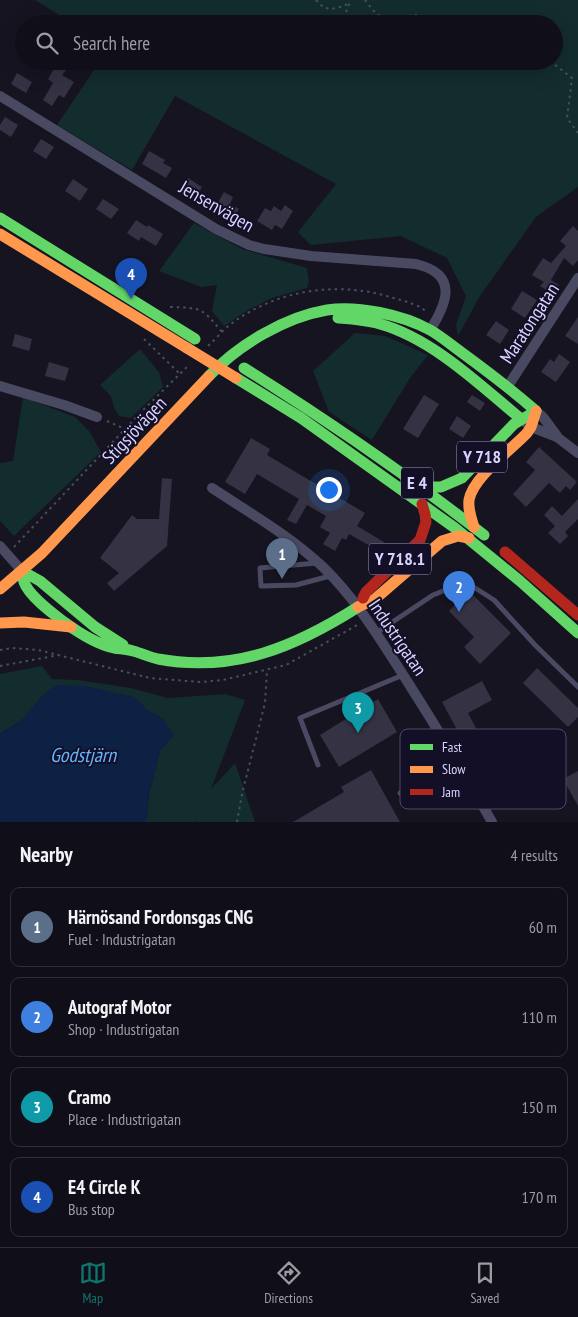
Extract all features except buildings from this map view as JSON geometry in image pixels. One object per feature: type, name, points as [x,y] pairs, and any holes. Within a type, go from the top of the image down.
[{"type":"main road","points":[[0,218],[199,341]]},
{"type":"main road","name":"E 4","points":[[0,234],[301,418],[468,538],[578,633]]},
{"type":"main road","name":"Stigsjövägen","points":[[0,589],[42,553],[89,505],[219,365],[258,336],[291,321],[327,310],[356,310],[385,314],[430,330],[508,386],[536,411]]},
{"type":"main road","name":"Stigsjövägen","points":[[307,316],[354,319],[382,325],[409,336],[445,358],[522,419]]},
{"type":"main road","name":"E 4","points":[[219,354],[301,403],[422,487],[495,544],[578,615]]},
{"type":"main road","name":"Y 718","points":[[422,487],[441,487],[462,478],[514,424],[536,411]]},
{"type":"main road","name":"Y 718","points":[[474,527],[469,515],[470,495],[476,484],[521,440],[531,427],[536,411]]},
{"type":"main road","name":"Y 718.1","points":[[358,607],[366,592],[420,540],[425,530],[427,519],[422,504]]},
{"type":"main road","name":"Y 718.1","points":[[22,571],[28,590],[71,628],[98,643],[130,650],[157,659],[198,664],[224,663],[253,658],[304,639],[334,624],[358,607],[375,599],[442,541],[458,536],[468,538]]},
{"type":"main road","name":"Y 718.1","points":[[22,571],[40,581],[95,627],[130,650]]},
{"type":"main road","points":[[0,623],[24,622],[71,628]]},
{"type":"street","name":"Jensenvägen","points":[[0,96],[216,229],[248,245],[311,256],[416,264],[430,267],[438,274],[445,285],[447,296],[430,330]]},
{"type":"street","name":"Maratongatan","points":[[508,386],[578,278]]},
{"type":"street","points":[[0,386],[97,417]]},
{"type":"street","points":[[536,411],[543,417],[557,437]]},
{"type":"street","points":[[522,419],[531,427],[557,437],[578,453]]},
{"type":"street","name":"Industrigatan","points":[[212,488],[280,532],[331,575],[358,607],[376,633],[437,729]]},
{"type":"street","points":[[0,546],[22,571]]},
{"type":"street","name":"Industrigatan","points":[[484,809],[492,822]]},
{"type":"lane","points":[[318,563],[260,568],[261,586],[296,585],[331,575]]},
{"type":"lane","points":[[376,633],[433,595],[458,585],[472,586],[494,600],[535,646],[578,687]]},
{"type":"lane","points":[[318,765],[300,718],[403,675]]},
{"type":"path","points":[[316,0],[321,6],[331,10],[350,4]]},
{"type":"path","points":[[346,12],[351,0]]},
{"type":"path","points":[[365,0],[379,15]]},
{"type":"path","points":[[562,70],[572,78],[567,118],[578,134]]},
{"type":"path","points":[[166,306],[199,308],[204,311],[222,332]]},
{"type":"path","points":[[144,339],[180,374]]},
{"type":"path","points":[[97,417],[125,429]]},
{"type":"path","points":[[130,423],[140,432]]},
{"type":"path","points":[[0,650],[20,649],[62,655],[150,678],[179,682],[200,682],[223,680],[286,665],[366,619]]},
{"type":"path","points":[[0,666],[62,655]]},
{"type":"path","points":[[237,822],[242,794],[266,703],[267,670]]},
{"type":"green space","points":[[35,0],[578,0],[578,187],[536,217],[480,296],[458,336],[456,325],[466,296],[447,258],[401,236],[311,245],[298,232],[336,184],[175,96],[132,170],[57,125],[94,70],[563,70],[563,15],[59,15]]},
{"type":"green space","points":[[194,223],[242,249],[307,268],[309,282],[307,288],[272,298],[248,310],[224,326],[212,311],[217,285],[201,287],[159,271]]},
{"type":"green space","points":[[355,333],[385,336],[428,355],[410,378],[372,440],[329,412],[313,371]]},
{"type":"green space","points":[[140,349],[159,372],[163,387],[131,418],[119,416],[114,408],[111,396],[100,385]]},
{"type":"green space","points":[[23,397],[75,417],[89,431],[101,452],[14,536],[0,521],[0,463],[13,461]]},
{"type":"green space","points":[[42,666],[52,679],[78,680],[131,688],[168,698],[225,694],[245,700],[211,789],[235,763],[255,822],[196,822],[196,820],[194,822],[144,822],[147,818],[149,794],[160,751],[163,719],[147,710],[134,697],[42,696],[23,719],[0,734],[0,674]]},
{"type":"water","name":"Godstjärn","points":[[56,685],[86,686],[134,697],[147,710],[163,719],[174,735],[160,751],[149,794],[147,818],[144,822],[0,822],[0,734],[23,719],[42,696]]},
{"type":"traffic: fast","points":[[0,218],[195,339]]},
{"type":"traffic: fast","points":[[209,376],[248,343],[295,319],[327,310],[366,310],[407,320],[434,332],[490,373],[536,411]]},
{"type":"traffic: fast","points":[[338,318],[380,324],[419,340],[455,364],[521,419]]},
{"type":"traffic: fast","points":[[244,368],[366,448],[484,535]]},
{"type":"traffic: fast","points":[[236,378],[301,418],[455,528],[520,581],[578,633]]},
{"type":"traffic: fast","points":[[422,487],[441,487],[462,478],[514,424],[536,411]]},
{"type":"traffic: fast","points":[[22,571],[24,582],[31,593],[47,609],[88,638],[114,648],[131,650],[158,659],[212,662],[238,659],[263,653],[311,634],[358,607]]},
{"type":"traffic: fast","points":[[22,571],[40,581],[95,627],[123,645]]},
{"type":"traffic: slow","points":[[0,234],[187,348]]},
{"type":"traffic: slow","points":[[187,348],[236,378]]},
{"type":"traffic: slow","points":[[0,589],[42,553],[209,376]]},
{"type":"traffic: slow","points":[[474,527],[469,507],[472,491],[485,473],[527,433],[536,411]]},
{"type":"traffic: slow","points":[[358,607],[375,599],[442,541],[458,536],[469,538]]},
{"type":"traffic: slow","points":[[0,623],[24,622],[71,627]]},
{"type":"traffic: jam","points":[[363,598],[366,592],[420,540],[426,522],[422,504]]},
{"type":"traffic: jam","points":[[505,552],[578,615]]},
{"type":"place","name":"E4 Circle K","points":[[131,299]]},
{"type":"place","name":"Härnösand Fordonsgas CNG","points":[[282,579]]},
{"type":"place","name":"Autograf Motor","points":[[459,612]]},
{"type":"place","name":"Cramo","points":[[358,733]]}]
